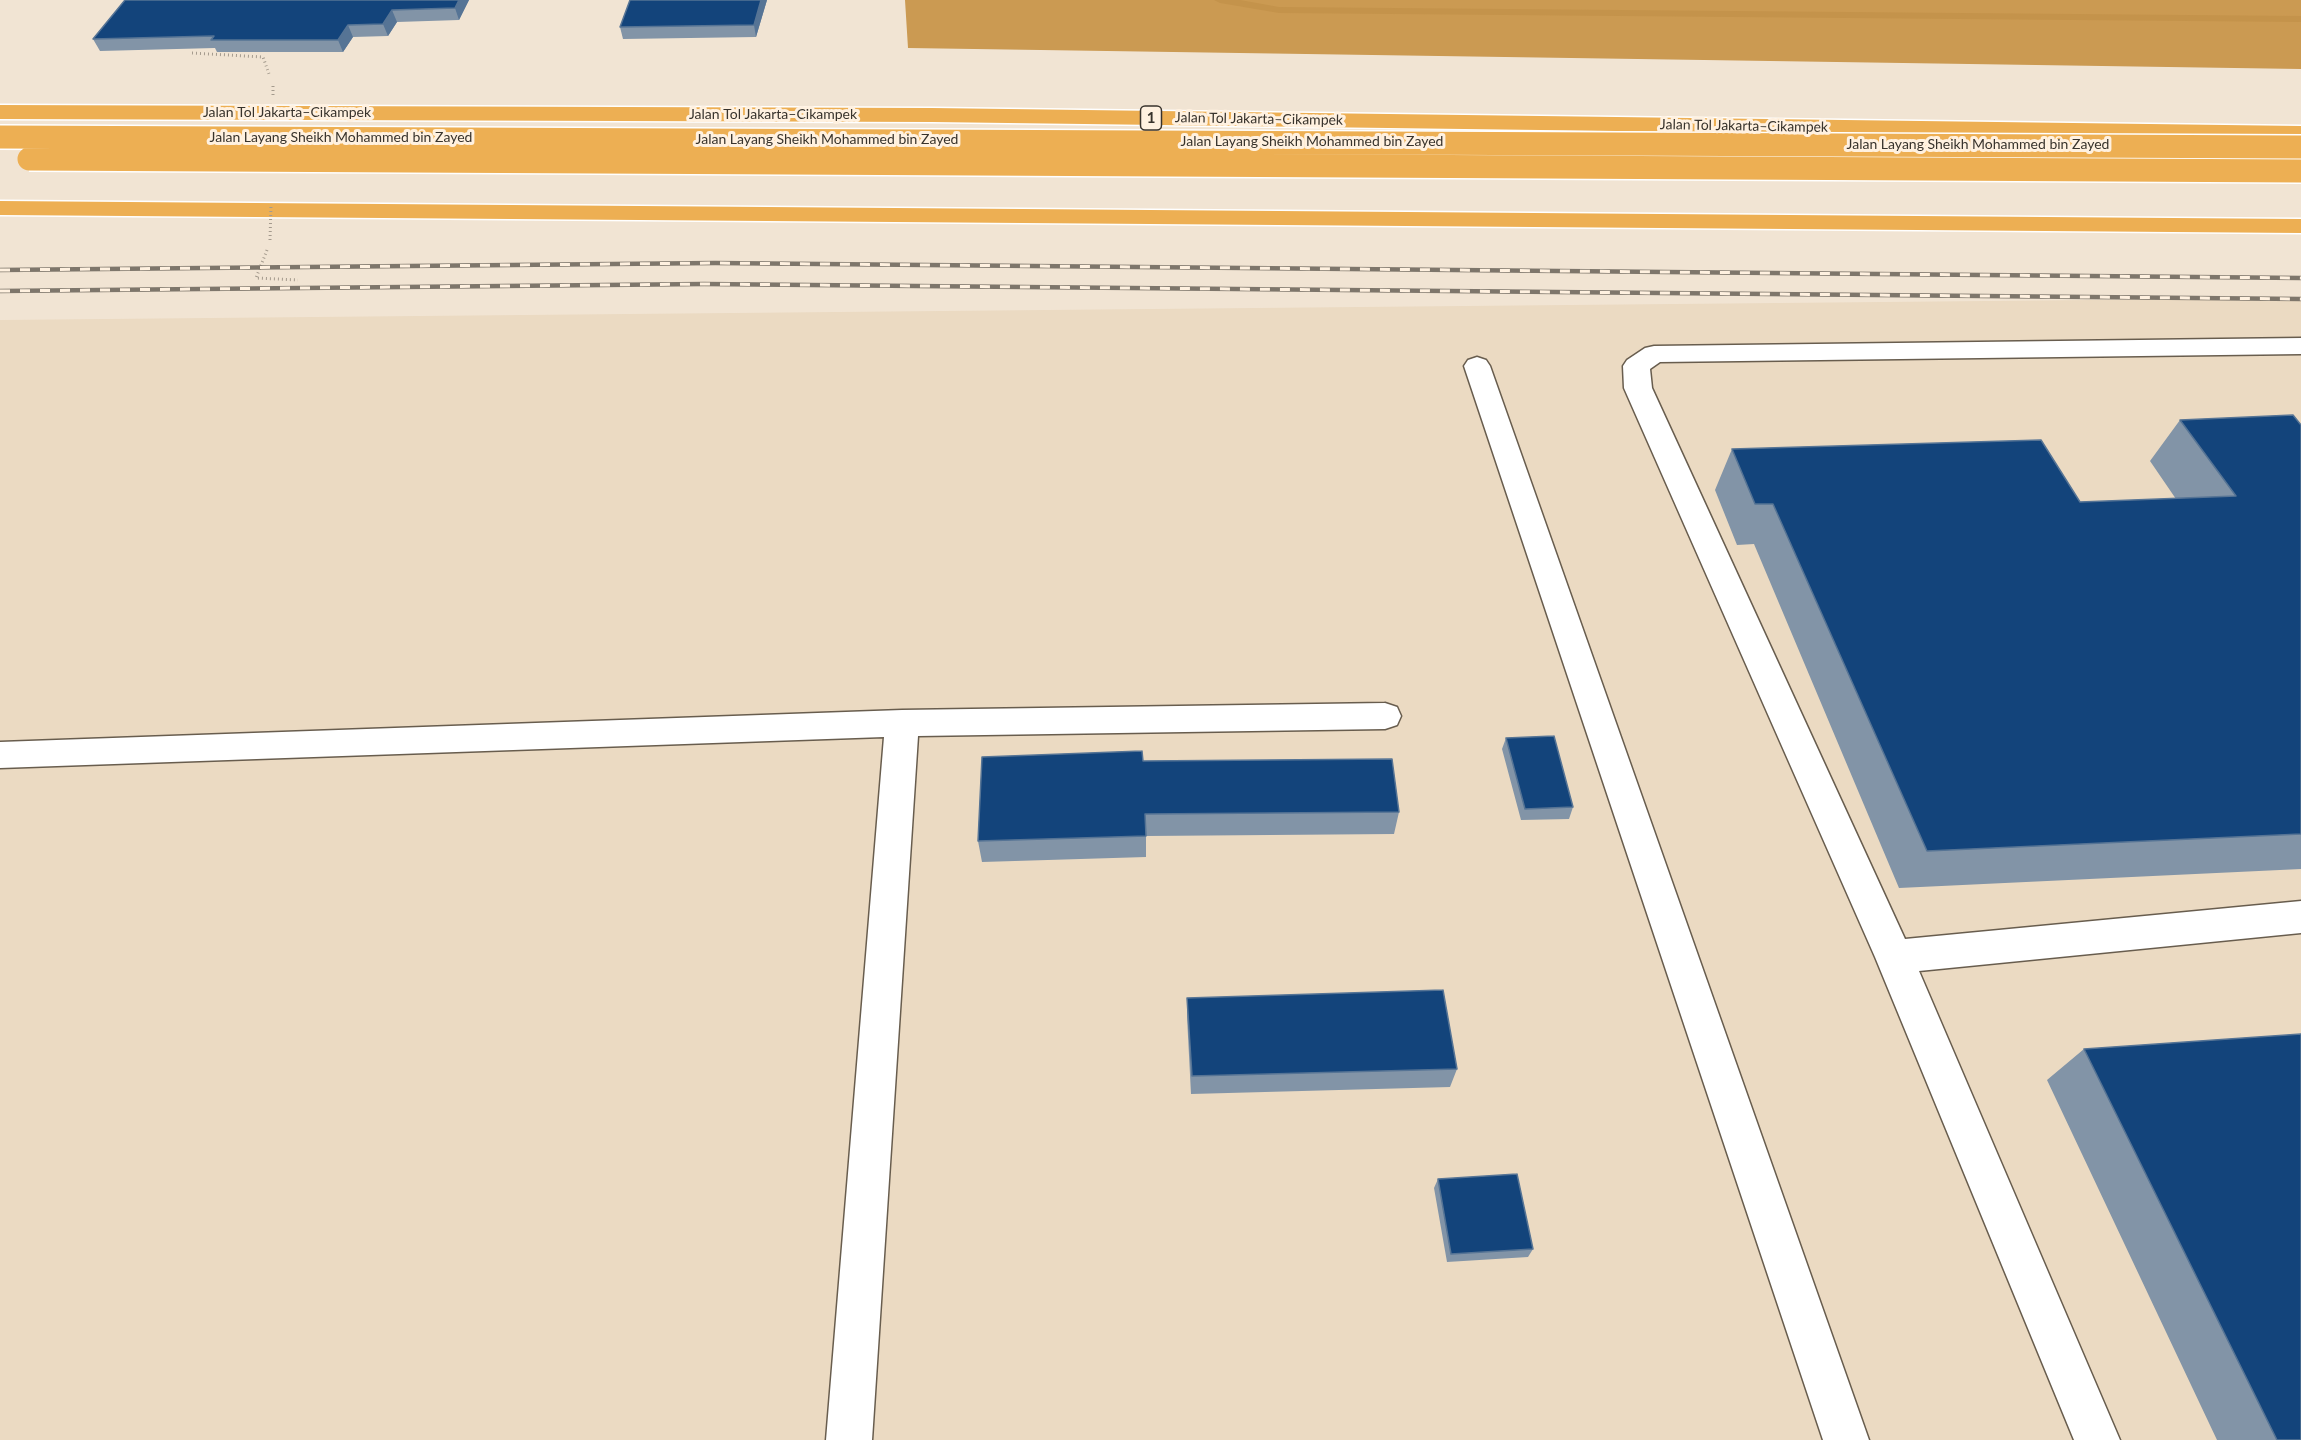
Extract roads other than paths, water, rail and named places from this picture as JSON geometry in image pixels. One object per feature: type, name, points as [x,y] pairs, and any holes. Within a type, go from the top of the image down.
[{"type":"highway","name":"Jalan Tol Jakarta–Cikampek","points":[[0,112],[932,115],[2301,133]]},
{"type":"highway","name":"Jalan Layang Sheikh Mohammed bin Zayed","points":[[0,137],[2301,147]]},
{"type":"highway","name":"Jalan Layang Sheikh Mohammed bin Zayed","points":[[11,159],[2301,171]]},
{"type":"highway","points":[[0,208],[2301,226]]},
{"type":"lane","points":[[2097,1440],[1894,957],[1638,388],[1636,366],[1654,354],[2301,346]]},
{"type":"lane","points":[[1477,366],[1846,1440]]},
{"type":"lane","points":[[0,755],[902,723],[1385,716]]},
{"type":"lane","points":[[849,1440],[902,723]]},
{"type":"lane","points":[[1894,957],[2301,917]]},
{"type":"waterway","points":[[1220,0],[1279,10],[2301,19]]},
{"type":"railway","points":[[0,270],[715,263],[2301,278]]},
{"type":"railway","points":[[0,291],[704,284],[2301,299]]}]
